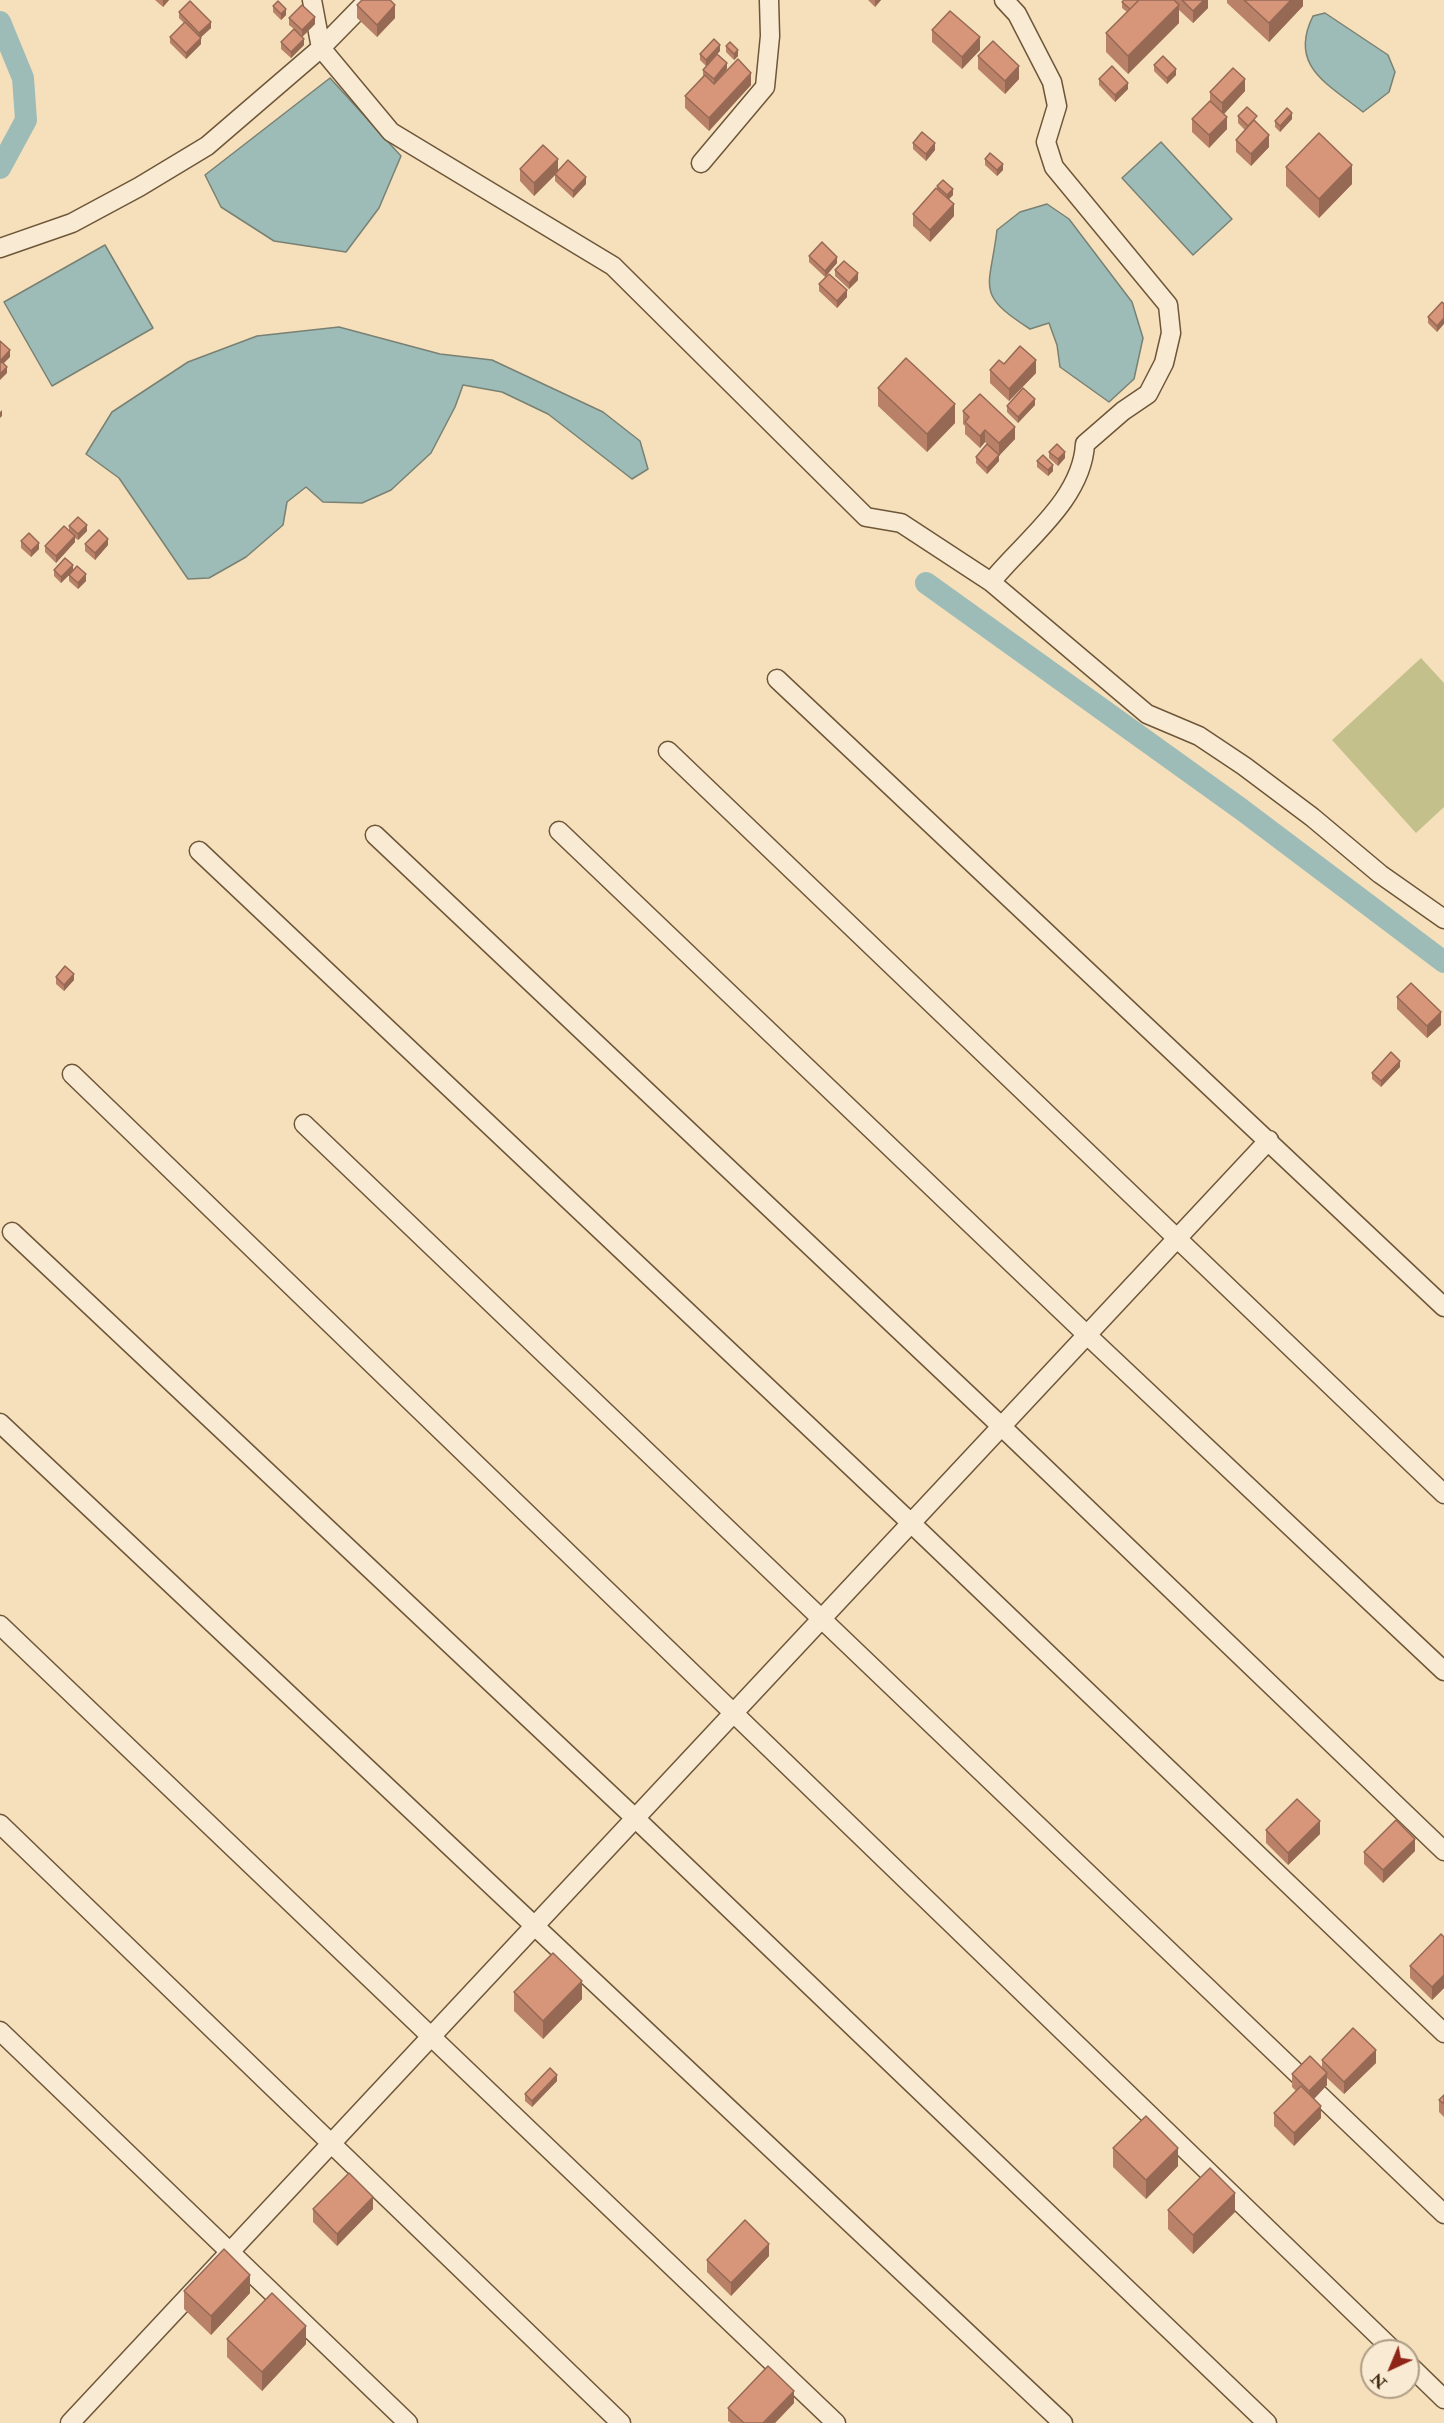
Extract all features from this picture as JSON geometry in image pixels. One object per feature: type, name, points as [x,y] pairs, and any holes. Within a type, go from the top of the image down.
[{"type":"street","points":[[312,0],[321,48],[391,132],[613,266],[867,517],[901,523],[991,582],[1147,714],[1199,736],[1244,766],[1312,817],[1380,874],[1444,919]]},
{"type":"street","points":[[0,248],[72,223],[139,187],[207,146],[321,48],[368,0]]},
{"type":"street","points":[[701,163],[765,87],[770,36],[770,0]]},
{"type":"street","points":[[991,582],[1073,486],[1084,457],[1085,444],[1123,411],[1148,394],[1164,363],[1172,333],[1168,305],[1054,167],[1046,142],[1057,106],[1052,82],[1017,14],[1004,0]]},
{"type":"street","points":[[777,679],[1444,1306]]},
{"type":"street","points":[[668,751],[1444,1494]]},
{"type":"street","points":[[560,831],[1087,1335],[1444,1671]]},
{"type":"street","points":[[375,835],[1001,1426],[1444,1851]]},
{"type":"street","points":[[199,851],[911,1523],[1444,2033]]},
{"type":"street","points":[[72,1074],[1382,2339]]},
{"type":"street","points":[[304,1124],[1444,2214]]},
{"type":"street","points":[[70,2423],[1269,1140]]},
{"type":"street","points":[[12,1232],[634,1818],[1267,2423]]},
{"type":"street","points":[[0,1423],[1063,2423]]},
{"type":"street","points":[[0,1625],[836,2423]]},
{"type":"street","points":[[0,1824],[621,2423]]},
{"type":"street","points":[[0,2031],[408,2423]]},
{"type":"street","points":[[1420,2376],[1444,2399]]},
{"type":"shaded area","points":[[1421,658],[1444,683],[1444,807],[1416,833],[1332,740]]},
{"type":"water","points":[[1325,13],[1388,55],[1395,72],[1389,92],[1363,112],[1325,83],[1309,61],[1305,48],[1307,33],[1313,16]]},
{"type":"water","points":[[330,78],[401,156],[379,208],[346,252],[274,241],[221,207],[205,175]]},
{"type":"water","points":[[1161,142],[1232,219],[1193,255],[1122,178]]},
{"type":"water","points":[[1047,204],[1069,219],[1132,302],[1143,338],[1134,379],[1109,402],[1060,367],[1057,345],[1049,323],[1030,329],[1000,307],[990,288],[997,230],[1020,212]]},
{"type":"water","points":[[105,245],[153,328],[52,386],[4,302]]},
{"type":"water","points":[[339,327],[440,354],[492,360],[603,412],[640,441],[648,469],[632,479],[548,414],[502,392],[463,385],[455,407],[431,453],[391,490],[362,503],[323,502],[306,487],[287,502],[283,525],[246,557],[209,578],[188,579],[119,478],[86,454],[112,412],[188,362],[257,336]]},
{"type":"building","points":[[362,0],[390,0],[395,5],[377,25],[357,5]]},
{"type":"building","points":[[1139,0],[1130,9],[1122,2]]},
{"type":"building","points":[[1139,0],[1174,0],[1179,5],[1128,56],[1106,33]]},
{"type":"building","points":[[1182,0],[1204,0],[1193,11]]},
{"type":"building","points":[[1244,0],[1291,0],[1269,23]]},
{"type":"building","points":[[190,1],[211,22],[199,33],[179,12]]},
{"type":"building","points":[[278,1],[286,9],[281,14],[273,6]]},
{"type":"building","points":[[302,5],[315,17],[302,30],[289,18]]},
{"type":"building","points":[[950,11],[980,37],[962,57],[932,30]]},
{"type":"building","points":[[185,22],[201,38],[186,53],[170,37]]},
{"type":"building","points":[[294,29],[304,39],[291,52],[281,42]]},
{"type":"building","points":[[714,39],[720,45],[706,60],[700,54]]},
{"type":"building","points":[[993,41],[1019,66],[1005,81],[978,56]]},
{"type":"building","points":[[730,42],[738,50],[734,54],[726,46]]},
{"type":"building","points":[[717,54],[727,63],[714,79],[703,70]]},
{"type":"building","points":[[1163,56],[1176,69],[1167,78],[1154,65]]},
{"type":"building","points":[[738,59],[751,73],[709,118],[685,96],[705,75],[714,84]]},
{"type":"building","points":[[1112,66],[1128,83],[1115,95],[1099,79]]},
{"type":"building","points":[[1233,68],[1245,79],[1222,103],[1210,92]]},
{"type":"building","points":[[1210,101],[1227,117],[1209,135],[1192,119]]},
{"type":"building","points":[[1247,107],[1257,116],[1248,126],[1238,116]]},
{"type":"building","points":[[1287,108],[1292,113],[1280,126],[1275,121]]},
{"type":"building","points":[[1254,120],[1269,135],[1251,154],[1236,140]]},
{"type":"building","points":[[922,132],[935,143],[926,154],[913,143]]},
{"type":"building","points":[[1319,133],[1352,165],[1319,199],[1286,167]]},
{"type":"building","points":[[543,145],[558,159],[534,183],[520,169]]},
{"type":"building","points":[[990,153],[1003,164],[997,170],[985,159]]},
{"type":"building","points":[[568,160],[586,177],[573,191],[555,174]]},
{"type":"building","points":[[943,180],[953,189],[947,195],[937,186]]},
{"type":"building","points":[[936,188],[954,204],[930,230],[913,214]]},
{"type":"building","points":[[822,242],[837,257],[825,271],[809,256]]},
{"type":"building","points":[[844,261],[858,273],[849,283],[835,270]]},
{"type":"building","points":[[829,274],[847,290],[837,301],[819,284]]},
{"type":"building","points":[[1442,302],[1444,318],[1437,326],[1428,317]]},
{"type":"building","points":[[0,341],[10,350],[0,361]]},
{"type":"building","points":[[1020,346],[1036,360],[1009,389],[990,370],[999,360],[1004,364]]},
{"type":"building","points":[[906,358],[955,404],[927,434],[878,388]]},
{"type":"building","points":[[2,362],[7,367],[0,374],[0,363]]},
{"type":"building","points":[[1023,388],[1035,399],[1018,417],[1007,406]]},
{"type":"building","points":[[980,394],[1015,427],[999,443],[985,430],[980,436],[965,422],[969,417],[963,411]]},
{"type":"building","points":[[987,444],[999,455],[987,468],[976,457]]},
{"type":"building","points":[[1057,444],[1065,452],[1058,459],[1049,452]]},
{"type":"building","points":[[1043,455],[1053,465],[1048,470],[1037,461]]},
{"type":"building","points":[[78,517],[87,525],[78,534],[69,526]]},
{"type":"building","points":[[64,526],[75,536],[56,556],[45,546]]},
{"type":"building","points":[[99,530],[108,539],[95,553],[85,544]]},
{"type":"building","points":[[29,533],[39,543],[31,551],[21,541]]},
{"type":"building","points":[[65,558],[73,565],[61,577],[54,570]]},
{"type":"building","points":[[77,566],[86,574],[78,583],[69,575]]},
{"type":"building","points":[[65,966],[74,974],[64,985],[56,977]]},
{"type":"building","points":[[1411,983],[1441,1012],[1427,1026],[1397,997]]},
{"type":"building","points":[[1391,1052],[1400,1061],[1381,1081],[1372,1073]]},
{"type":"building","points":[[1297,1799],[1320,1821],[1288,1853],[1266,1830]]},
{"type":"building","points":[[1396,1820],[1415,1839],[1383,1870],[1364,1852]]},
{"type":"building","points":[[1441,1934],[1444,1937],[1444,1975],[1432,1987],[1410,1966]]},
{"type":"building","points":[[553,1953],[582,1981],[543,2021],[514,1992]]},
{"type":"building","points":[[1353,2028],[1376,2050],[1344,2082],[1322,2060]]},
{"type":"building","points":[[1310,2056],[1327,2073],[1309,2091],[1292,2074]]},
{"type":"building","points":[[550,2068],[557,2075],[532,2101],[525,2094]]},
{"type":"building","points":[[1301,2086],[1321,2106],[1294,2133],[1274,2113]]},
{"type":"building","points":[[1146,2116],[1178,2148],[1146,2180],[1113,2148]]},
{"type":"building","points":[[1210,2168],[1235,2193],[1193,2235],[1168,2210]]},
{"type":"building","points":[[349,2173],[373,2197],[337,2234],[313,2209]]},
{"type":"building","points":[[745,2220],[769,2244],[731,2283],[707,2260]]},
{"type":"building","points":[[224,2249],[250,2275],[211,2316],[184,2291]]},
{"type":"building","points":[[272,2293],[306,2326],[262,2372],[227,2339]]},
{"type":"building","points":[[768,2366],[794,2391],[763,2423],[744,2423],[728,2408]]},
{"type":"waterway","points":[[0,22],[23,78],[26,120],[0,168]]},
{"type":"waterway","points":[[926,583],[1241,809],[1444,962]]}]
